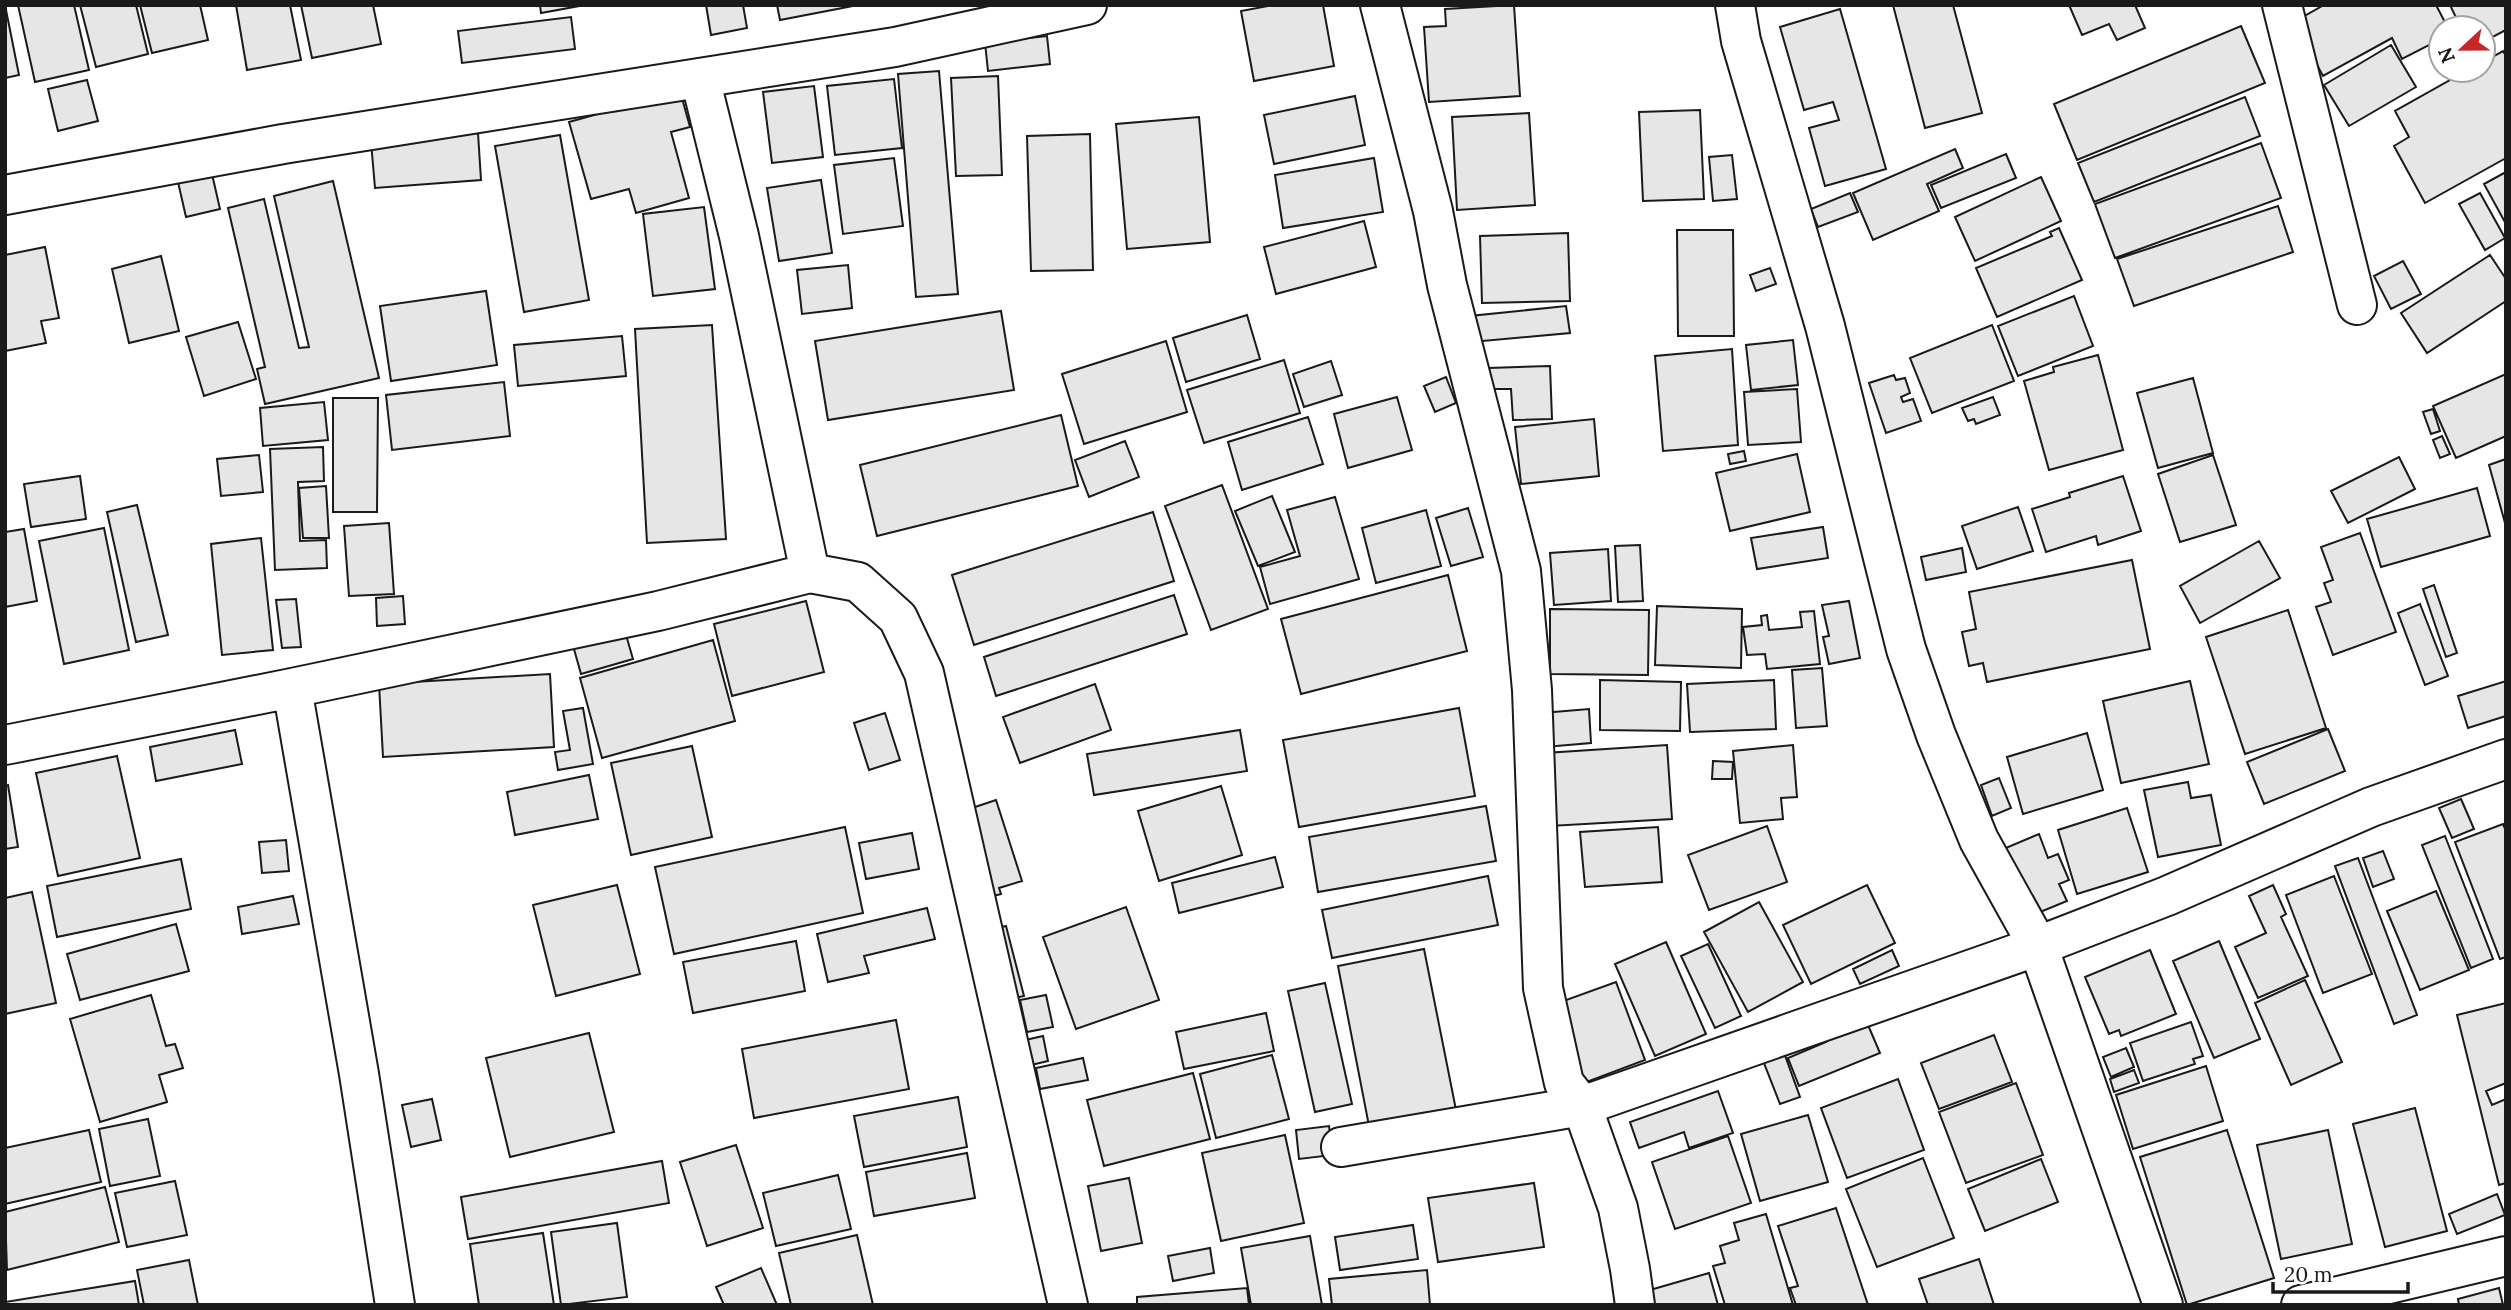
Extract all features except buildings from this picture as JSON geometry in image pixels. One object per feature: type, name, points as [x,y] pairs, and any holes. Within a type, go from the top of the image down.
[{"type":"street","points":[[5,195],[283,144],[895,47],[1087,5]]},
{"type":"street","points":[[1380,5],[1433,211],[1447,285],[1521,571],[1532,690],[1543,988],[1564,1083],[1582,1106],[1618,1208],[1635,1305]]},
{"type":"street","points":[[1735,5],[1741,41],[1825,326],[1906,649],[1936,735],[1979,840],[2038,946],[2163,1305]]},
{"type":"street","points":[[2282,5],[2357,305]]},
{"type":"street","points":[[700,78],[739,236],[810,573]]},
{"type":"street","points":[[5,745],[658,611],[810,573],[858,582],[898,618],[924,673],[1068,1305]]},
{"type":"street","points":[[292,688],[395,1305]]},
{"type":"street","points":[[1341,1147],[1582,1106],[2038,946],[2167,896],[2371,807],[2506,759]]},
{"type":"street","points":[[2301,1305],[2506,1256]]}]
